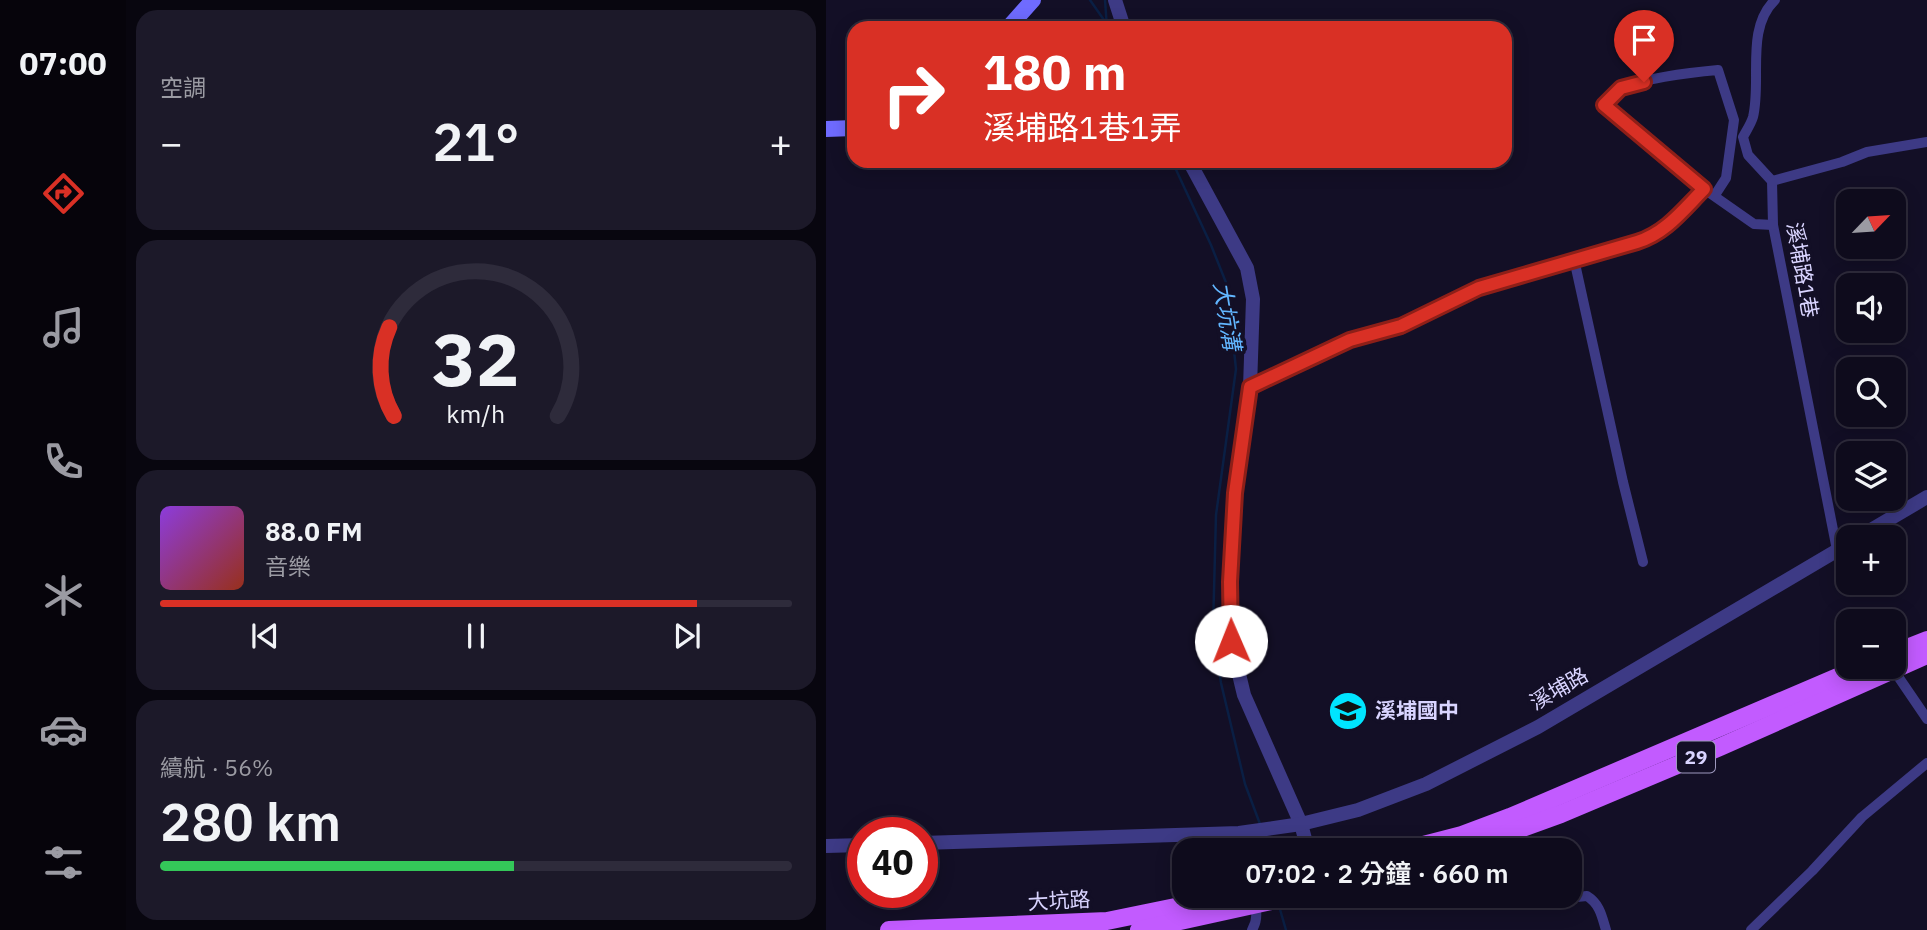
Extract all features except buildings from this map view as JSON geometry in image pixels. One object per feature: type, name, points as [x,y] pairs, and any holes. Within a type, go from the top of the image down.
[{"type":"main road","points":[[1014,21],[1033,0]]},
{"type":"main road","points":[[826,129],[847,128]]},
{"type":"main road","name":"29","points":[[1906,653],[1927,640]]},
{"type":"main road","name":"29","points":[[1906,659],[1927,655]]},
{"type":"main road","name":"29","points":[[1450,838],[1510,817],[1836,678]]},
{"type":"main road","name":"29","points":[[1518,838],[1720,747],[1857,679]]},
{"type":"main road","name":"大坑路","points":[[889,930],[1107,921],[1172,908]]},
{"type":"main road","points":[[1139,930],[1229,908]]},
{"type":"street","points":[[1116,1],[1122,21]]},
{"type":"street","points":[[1772,3],[1757,37],[1753,118],[1743,137],[1748,155],[1772,181],[1842,162],[1867,152],[1927,142]]},
{"type":"street","points":[[1715,195],[1726,178],[1734,120],[1718,70],[1668,76],[1621,88],[1614,93],[1604,105],[1704,189],[1755,224],[1773,225]]},
{"type":"street","points":[[1193,168],[1247,268],[1253,299],[1250,387],[1235,493],[1230,582],[1231,641],[1244,695],[1305,838]]},
{"type":"street","name":"溪埔路1巷","points":[[1772,181],[1773,225],[1837,525]]},
{"type":"street","points":[[1250,387],[1350,340],[1401,326],[1479,288],[1653,237],[1665,229],[1704,189]]},
{"type":"street","points":[[1574,259],[1643,562]]},
{"type":"street","points":[[1879,525],[1927,497]]},
{"type":"street","name":"溪埔路","points":[[938,842],[1239,833],[1301,824],[1358,810],[1426,784],[1474,761],[1668,652],[1836,551]]},
{"type":"street","points":[[1904,679],[1927,719]]},
{"type":"street","points":[[1751,930],[1812,871],[1862,817],[1927,763]]},
{"type":"street","points":[[826,846],[847,845]]},
{"type":"street","points":[[1582,896],[1587,896],[1594,901],[1606,930]]},
{"type":"street","points":[[1252,930],[1256,924],[1257,908]]},
{"type":"waterway","points":[[1090,0],[1104,20]]},
{"type":"waterway","name":"大坑溝","points":[[1105,0],[1106,21]]},
{"type":"waterway","name":"大坑溝","points":[[1175,168],[1227,285],[1236,369],[1216,515],[1213,629],[1221,683],[1245,784],[1260,824]]},
{"type":"waterway","name":"大坑溝","points":[[1280,908],[1286,930]]},
{"type":"place","name":"溪埔國中","points":[[1348,711]]},
{"type":"route","points":[[1231,641],[1230,582],[1235,493],[1250,387],[1350,340],[1371,332],[1401,326],[1479,288],[1653,237],[1665,229],[1704,189],[1604,105],[1621,88],[1644,82]]}]
